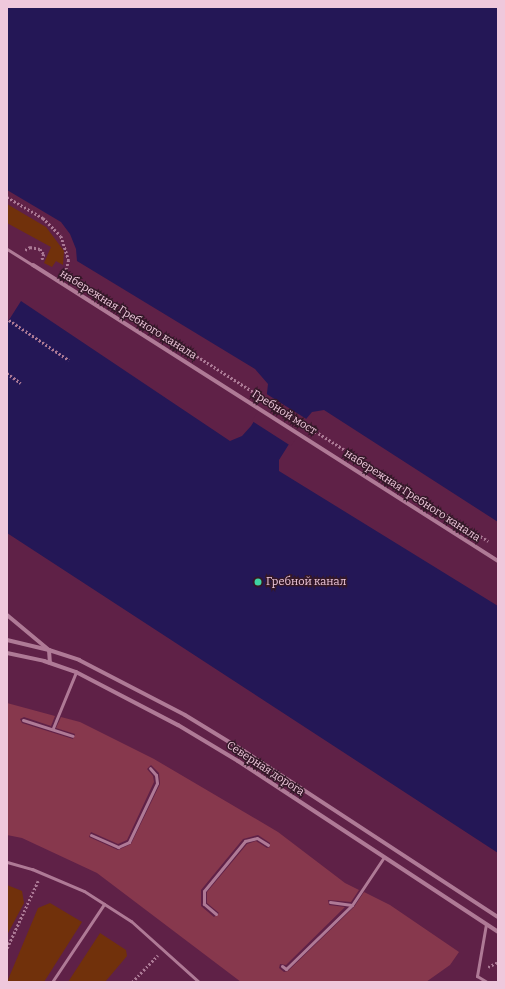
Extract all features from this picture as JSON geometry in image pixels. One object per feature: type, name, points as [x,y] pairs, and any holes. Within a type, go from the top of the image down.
[{"type":"street","name":"набережная Гребного канала","points":[[33,265],[240,396]]},
{"type":"street","name":"Гребной мост","points":[[240,396],[317,445]]},
{"type":"street","name":"набережная Гребного канала","points":[[317,445],[498,561]]},
{"type":"street","points":[[7,615],[50,650],[50,663]]},
{"type":"street","name":"Северная дорога","points":[[7,640],[50,650],[113,675],[185,714],[244,750],[498,917]]},
{"type":"street","name":"Северная дорога","points":[[7,653],[50,663],[76,672],[178,725],[498,932]]},
{"type":"lane","name":"набережная Гребного канала","points":[[7,249],[33,265]]},
{"type":"lane","points":[[53,728],[76,672]]},
{"type":"lane","points":[[24,720],[53,728],[73,736]]},
{"type":"lane","points":[[91,835],[118,847],[129,842],[157,783],[151,768]]},
{"type":"lane","points":[[216,914],[204,904],[204,891],[245,841],[252,838],[262,840],[268,845]]},
{"type":"lane","points":[[282,966],[286,969],[352,905],[384,857]]},
{"type":"lane","points":[[7,862],[42,873],[84,891],[131,921],[199,982]]},
{"type":"lane","points":[[330,902],[352,905]]},
{"type":"lane","points":[[52,982],[104,904]]},
{"type":"lane","points":[[486,924],[477,976],[487,982]]},
{"type":"path","points":[[7,197],[43,218],[61,236],[69,260],[65,275]]},
{"type":"path","points":[[9,320],[69,360]]},
{"type":"path","points":[[7,373],[21,383]]},
{"type":"path","points":[[247,386],[492,544]]},
{"type":"path","points":[[7,948],[42,873]]},
{"type":"path","points":[[132,982],[163,949]]},
{"type":"shaded area","points":[[7,7],[498,7],[498,522],[324,410],[312,412],[301,425],[279,460],[279,471],[498,606],[498,853],[7,533],[7,323],[21,301],[230,441],[242,436],[251,426],[266,402],[268,384],[255,369],[77,261],[76,249],[70,234],[61,222],[7,190]]},
{"type":"shaded area","points":[[7,204],[46,227],[64,251],[63,265],[56,261],[52,267],[44,263],[51,247],[7,223]]},
{"type":"shaded area","points":[[7,885],[22,891],[24,903],[7,935]]},
{"type":"shaded area","points":[[50,903],[82,922],[44,982],[7,982],[38,908]]},
{"type":"shaded area","points":[[100,933],[126,950],[127,956],[105,982],[68,982]]},
{"type":"pier","points":[[265,393],[308,420],[291,446],[252,421],[264,401]]},
{"type":"building","points":[[7,703],[55,716],[51,726],[24,717],[20,719],[22,723],[73,739],[75,734],[56,728],[61,717],[80,722],[154,759],[278,832],[345,883],[359,890],[351,902],[328,900],[329,905],[345,907],[286,965],[280,964],[279,968],[284,972],[288,971],[354,907],[364,892],[390,905],[459,952],[450,965],[426,982],[241,982],[97,873],[22,838],[7,835]],"holes":[[[151,765],[159,773],[160,784],[131,844],[118,850],[89,837],[91,832],[118,844],[127,840],[154,782],[153,776],[147,769]],[[258,835],[270,843],[270,847],[267,848],[256,841],[247,844],[207,892],[207,903],[219,913],[214,917],[201,906],[201,890],[243,839]]]},
{"type":"place","name":"Гребной канал","points":[[258,582]]}]
